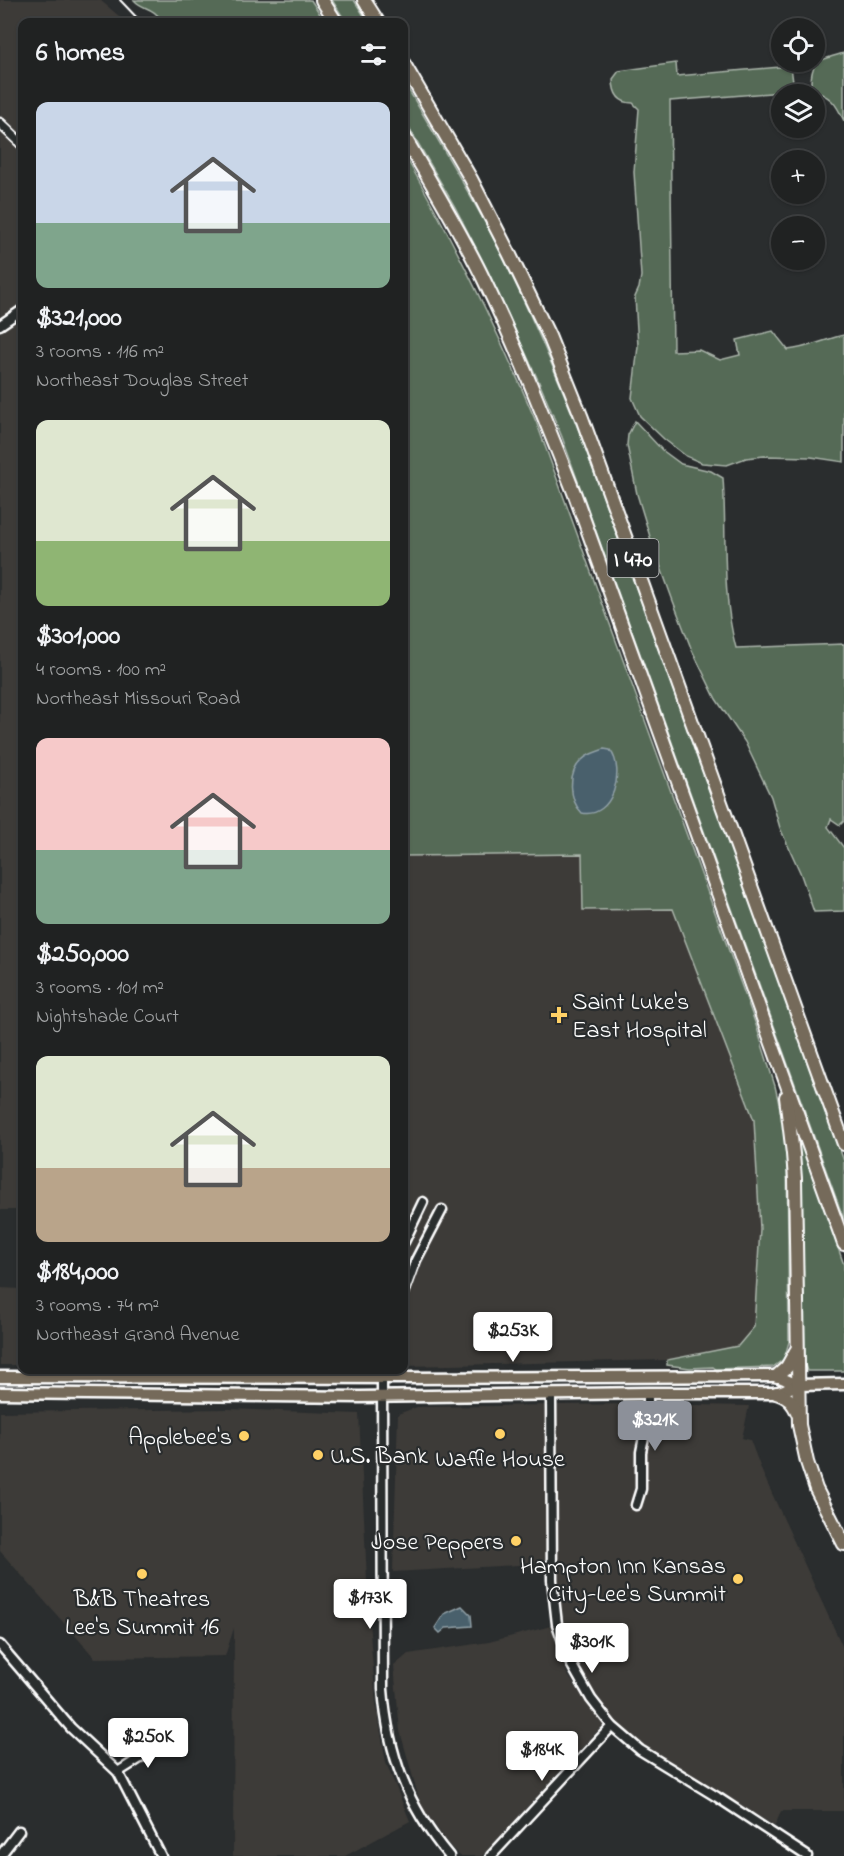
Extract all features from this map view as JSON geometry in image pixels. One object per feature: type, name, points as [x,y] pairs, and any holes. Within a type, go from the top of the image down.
[{"type":"highway","points":[[322,0],[333,18]]},
{"type":"highway","points":[[364,0],[375,18]]},
{"type":"highway","name":"I 470","points":[[408,71],[471,179],[549,336],[582,418],[844,1144]]},
{"type":"highway","name":"I 470","points":[[408,143],[483,278],[519,355],[545,419],[575,495],[844,1244]]},
{"type":"highway","points":[[773,1044],[788,1109],[793,1154],[799,1425],[816,1489],[844,1544]]},
{"type":"highway","points":[[819,1071],[844,1120]]},
{"type":"highway","points":[[777,1376],[788,1367],[798,1348]]},
{"type":"highway","points":[[776,1393],[787,1396],[798,1414]]},
{"type":"main road","points":[[408,1372],[777,1376],[798,1385]]},
{"type":"main road","points":[[0,1377],[229,1374]]},
{"type":"main road","points":[[0,1393],[286,1397],[776,1393],[798,1385],[844,1384]]},
{"type":"street","points":[[0,123],[18,140]]},
{"type":"street","points":[[0,325],[18,313]]},
{"type":"street","points":[[408,1234],[423,1202]]},
{"type":"street","points":[[408,1282],[416,1260],[442,1210]]},
{"type":"street","points":[[381,1374],[383,1689],[386,1723],[394,1755],[407,1790],[424,1825],[449,1856]]},
{"type":"street","points":[[636,1505],[641,1489],[641,1452],[647,1424],[648,1393]]},
{"type":"street","points":[[551,1394],[552,1580],[557,1624],[570,1662],[591,1698],[612,1726],[640,1750],[807,1856]]},
{"type":"street","points":[[0,1645],[70,1728],[118,1772],[161,1856]]},
{"type":"street","points":[[491,1856],[612,1726]]},
{"type":"street","points":[[118,1772],[164,1743]]},
{"type":"street","points":[[0,1856],[19,1831]]},
{"type":"shaded area","points":[[0,0],[100,0],[121,18],[18,18],[18,1210],[0,1210]]},
{"type":"shaded area","name":"Saint Luke's East Hospital","points":[[582,854],[584,910],[673,909],[754,1120],[760,1229],[754,1327],[738,1346],[667,1360],[408,1366],[408,856]]},
{"type":"shaded area","points":[[0,1288],[18,1289],[18,1365],[0,1365]]},
{"type":"shaded area","points":[[640,1404],[749,1406],[742,1438],[750,1440],[763,1474],[844,1650],[844,1811],[781,1811],[775,1826],[666,1765],[612,1726],[571,1664],[554,1625],[552,1563],[393,1572],[398,1414],[417,1407]]},
{"type":"shaded area","points":[[228,1409],[359,1414],[369,1622],[376,1703],[386,1763],[410,1821],[345,1856],[233,1856],[234,1628],[225,1656],[95,1658],[0,1551],[0,1412]]},
{"type":"shaded area","points":[[551,1626],[567,1674],[603,1725],[482,1856],[460,1856],[449,1845],[421,1806],[400,1731],[394,1666],[408,1654],[489,1642]]},
{"type":"green space","points":[[134,0],[311,0],[322,18],[160,18],[156,13]]},
{"type":"green space","points":[[332,0],[354,0],[365,18],[343,18]]},
{"type":"green space","points":[[844,53],[844,121],[832,101],[825,96],[825,84],[811,84],[812,72],[825,72],[825,59]]},
{"type":"green space","points":[[676,63],[677,76],[771,68],[771,72],[792,72],[793,84],[771,84],[771,93],[670,101],[673,351],[699,350],[720,360],[740,355],[737,340],[773,331],[788,350],[844,335],[844,462],[811,457],[764,456],[746,458],[727,465],[702,463],[686,456],[640,416],[632,398],[638,346],[635,297],[641,276],[634,172],[639,109],[633,103],[628,103],[617,96],[613,79],[619,71]]},
{"type":"green space","points":[[408,89],[501,253],[537,330],[581,436],[844,1161],[844,1220],[562,437],[486,267],[455,207],[408,126]]},
{"type":"green space","points":[[408,161],[475,287],[537,424],[756,1025],[775,1086],[787,1154],[789,1342],[784,1359],[773,1367],[716,1369],[667,1365],[667,1360],[738,1346],[754,1327],[760,1229],[754,1120],[673,909],[583,910],[582,854],[408,856]]},
{"type":"green space","points":[[635,421],[662,450],[681,464],[711,471],[723,478],[726,585],[736,648],[844,644],[844,821],[840,825],[831,819],[828,827],[844,848],[844,911],[814,912],[800,872],[780,828],[771,797],[745,742],[716,699],[691,648],[651,540],[637,494],[627,445],[628,435]]},
{"type":"green space","points":[[797,1130],[844,1265],[844,1371],[807,1371],[805,1365],[802,1189]]},
{"type":"water","points":[[604,749],[610,750],[615,759],[617,769],[614,791],[602,808],[593,813],[582,813],[572,794],[574,772],[584,758]]},
{"type":"water","points":[[462,1606],[471,1615],[472,1626],[446,1628],[440,1633],[435,1628],[444,1614]]},
{"type":"railway","points":[[120,0],[137,18]]},
{"type":"place","name":"Saint Luke's East Hospital","points":[[559,1015]]},
{"type":"place","name":"Waffle House","points":[[500,1434]]},
{"type":"place","name":"Applebee's","points":[[244,1436]]},
{"type":"place","name":"U.S. Bank","points":[[318,1455]]},
{"type":"place","name":"Jose Peppers","points":[[516,1541]]},
{"type":"place","name":"B&B Theatres Lee's Summit 16","points":[[142,1574]]},
{"type":"place","name":"Hampton Inn Kansas City-Lee's Summit","points":[[738,1579]]}]
